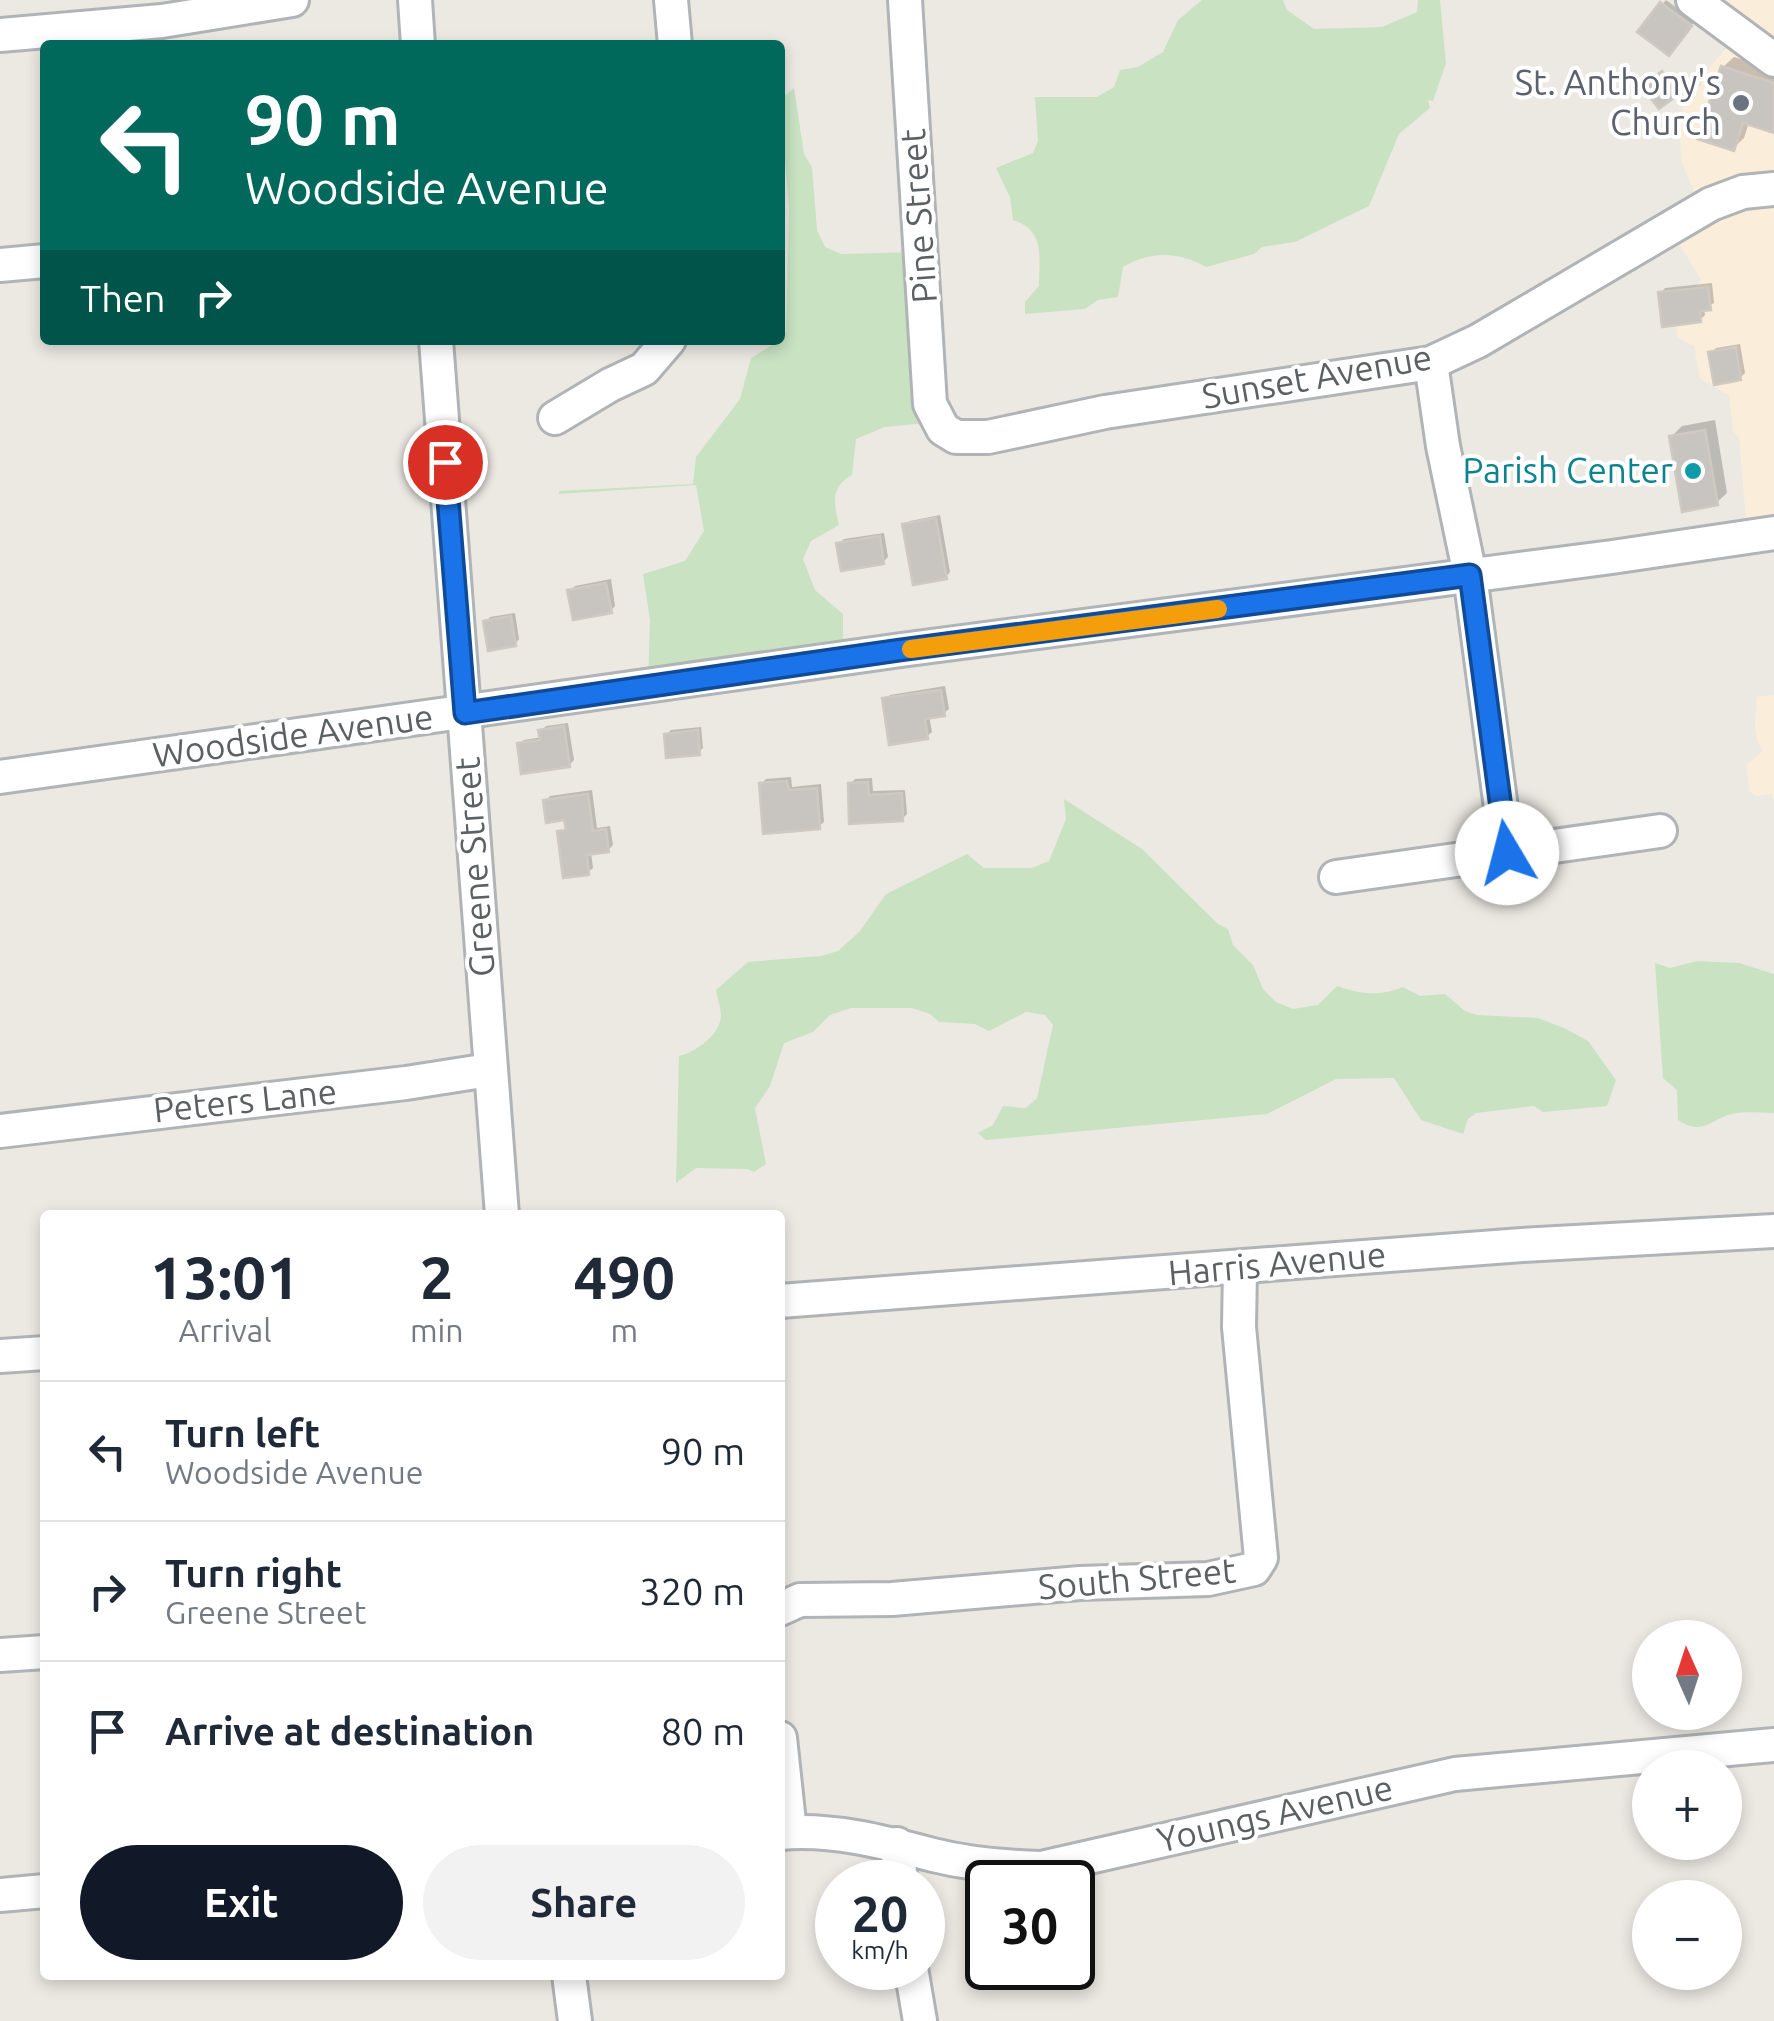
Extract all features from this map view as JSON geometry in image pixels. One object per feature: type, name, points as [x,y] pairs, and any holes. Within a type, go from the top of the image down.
[{"type":"street","points":[[0,36],[205,7],[292,0]]},
{"type":"street","points":[[415,0],[418,40]]},
{"type":"street","points":[[671,0],[675,40]]},
{"type":"street","name":"Pine Street","points":[[905,0],[930,404],[943,428]]},
{"type":"street","points":[[1693,0],[1774,60]]},
{"type":"street","name":"Sunset Avenue","points":[[943,428],[956,437],[988,438],[1105,412],[1431,363],[1478,340],[1712,204],[1743,192],[1774,189]]},
{"type":"street","points":[[0,265],[40,262]]},
{"type":"street","name":"Greene Street","points":[[436,345],[502,1210]]},
{"type":"street","points":[[555,418],[610,384],[628,380],[644,370],[665,345]]},
{"type":"street","points":[[1431,363],[1470,575],[1507,853]]},
{"type":"street","name":"Woodside Avenue","points":[[0,777],[900,650],[1774,533]]},
{"type":"street","points":[[1336,877],[1660,831]]},
{"type":"street","name":"Peters Lane","points":[[0,1131],[489,1070]]},
{"type":"street","name":"Harris Avenue","points":[[785,1301],[1522,1245],[1774,1231]]},
{"type":"street","name":"South Street","points":[[785,1607],[800,1600],[892,1599],[1080,1583],[1208,1579],[1254,1569],[1261,1558],[1239,1327],[1240,1268]]},
{"type":"street","points":[[0,1356],[40,1353]]},
{"type":"street","points":[[0,1654],[40,1652]]},
{"type":"street","name":"Youngs Avenue","points":[[785,1832],[897,1844],[990,1866],[1041,1868],[1455,1774],[1774,1745]]},
{"type":"street","points":[[897,1844],[899,1860]]},
{"type":"street","points":[[0,1895],[40,1892]]},
{"type":"street","points":[[570,1980],[575,2021]]},
{"type":"street","points":[[915,1990],[920,2021]]},
{"type":"shaded area","points":[[1696,0],[1774,0],[1774,531],[1747,530],[1739,438],[1733,431],[1729,395],[1700,379],[1694,346],[1678,338],[1672,295],[1695,288],[1701,280],[1672,232],[1700,206],[1682,163],[1678,119],[1690,92],[1701,86],[1702,76],[1737,36]]},
{"type":"shaded area","points":[[1774,695],[1774,800],[1771,794],[1756,796],[1750,792],[1746,765],[1763,751],[1755,725],[1757,697]]},
{"type":"green space","points":[[1202,0],[1283,0],[1287,10],[1314,29],[1382,27],[1417,12],[1418,0],[1440,0],[1446,63],[1433,101],[1428,100],[1430,108],[1399,134],[1369,206],[1295,242],[1262,247],[1254,254],[1206,267],[1175,256],[1143,258],[1123,267],[1118,297],[1098,300],[1085,309],[1025,314],[1025,302],[1039,286],[1038,246],[1031,231],[1013,220],[1010,197],[996,168],[1033,153],[1038,141],[1035,97],[1097,97],[1114,87],[1120,70],[1138,67],[1163,52],[1178,20]]},
{"type":"green space","points":[[794,88],[804,154],[812,167],[817,230],[825,247],[841,254],[920,252],[937,422],[885,427],[856,439],[852,475],[840,485],[835,496],[839,525],[811,541],[803,559],[815,590],[843,614],[843,656],[648,684],[650,620],[643,574],[685,561],[704,531],[696,485],[559,491],[693,484],[696,457],[740,399],[751,358],[772,345],[785,345],[789,208],[785,96]]},
{"type":"green space","points":[[1064,799],[1142,849],[1218,924],[1228,929],[1233,945],[1253,965],[1263,989],[1276,1002],[1293,1009],[1318,1005],[1337,986],[1370,993],[1403,987],[1420,996],[1445,994],[1465,1011],[1477,1015],[1538,1018],[1588,1041],[1616,1080],[1607,1106],[1543,1112],[1534,1106],[1476,1113],[1468,1119],[1463,1134],[1421,1120],[1394,1078],[1336,1079],[1267,1114],[986,1140],[978,1133],[993,1125],[1003,1106],[1026,1108],[1037,1098],[1053,1025],[1045,1015],[1026,1012],[989,1031],[975,1024],[939,1022],[912,1008],[851,1008],[830,1015],[813,1032],[784,1043],[770,1086],[755,1108],[766,1164],[754,1172],[696,1168],[676,1183],[679,1056],[699,1047],[720,1023],[716,990],[748,962],[838,951],[860,931],[886,894],[967,854],[984,868],[1032,868],[1049,861],[1066,819]]},
{"type":"green space","points":[[1697,961],[1739,963],[1774,974],[1774,1113],[1737,1113],[1701,1127],[1678,1120],[1677,1090],[1663,1078],[1655,963],[1670,968]]},
{"type":"building","points":[[1660,2],[1692,26],[1669,56],[1637,32]]},
{"type":"building","name":"St. Anthony's Church","points":[[1721,66],[1774,83],[1774,133],[1743,123],[1734,151],[1697,139]]},
{"type":"building","points":[[1662,71],[1679,94],[1659,109],[1642,87]]},
{"type":"building","points":[[1708,287],[1711,310],[1700,311],[1701,322],[1662,327],[1658,292]]},
{"type":"building","points":[[1736,347],[1741,380],[1714,385],[1708,352]]},
{"type":"building","name":"Parish Center","points":[[1705,430],[1718,505],[1682,512],[1669,436]]},
{"type":"building","points":[[936,518],[947,579],[913,585],[902,524]]},
{"type":"building","points":[[880,536],[884,564],[841,571],[836,543]]},
{"type":"building","points":[[606,583],[612,613],[573,620],[567,590]]},
{"type":"building","points":[[511,616],[516,646],[488,651],[483,621]]},
{"type":"building","points":[[941,690],[945,716],[925,719],[928,739],[889,745],[882,698]]},
{"type":"building","points":[[564,726],[570,767],[521,774],[517,743],[540,740],[538,730]]},
{"type":"building","points":[[698,730],[700,755],[666,758],[664,734]]},
{"type":"building","points":[[787,781],[789,790],[817,788],[820,829],[763,834],[759,783]]},
{"type":"building","points":[[868,782],[869,795],[902,793],[903,821],[849,824],[848,783]]},
{"type":"building","points":[[588,794],[593,831],[606,829],[609,852],[587,855],[589,875],[563,878],[557,831],[566,830],[564,820],[546,823],[543,800]]},
{"type":"slow traffic","points":[[911,649],[1218,609]]},
{"type":"place","name":"St. Anthony's Church","points":[[1741,103]]},
{"type":"place","name":"Parish Center","points":[[1693,471]]},
{"type":"route","points":[[445,462],[465,713],[900,650],[1470,575],[1507,853]]}]
